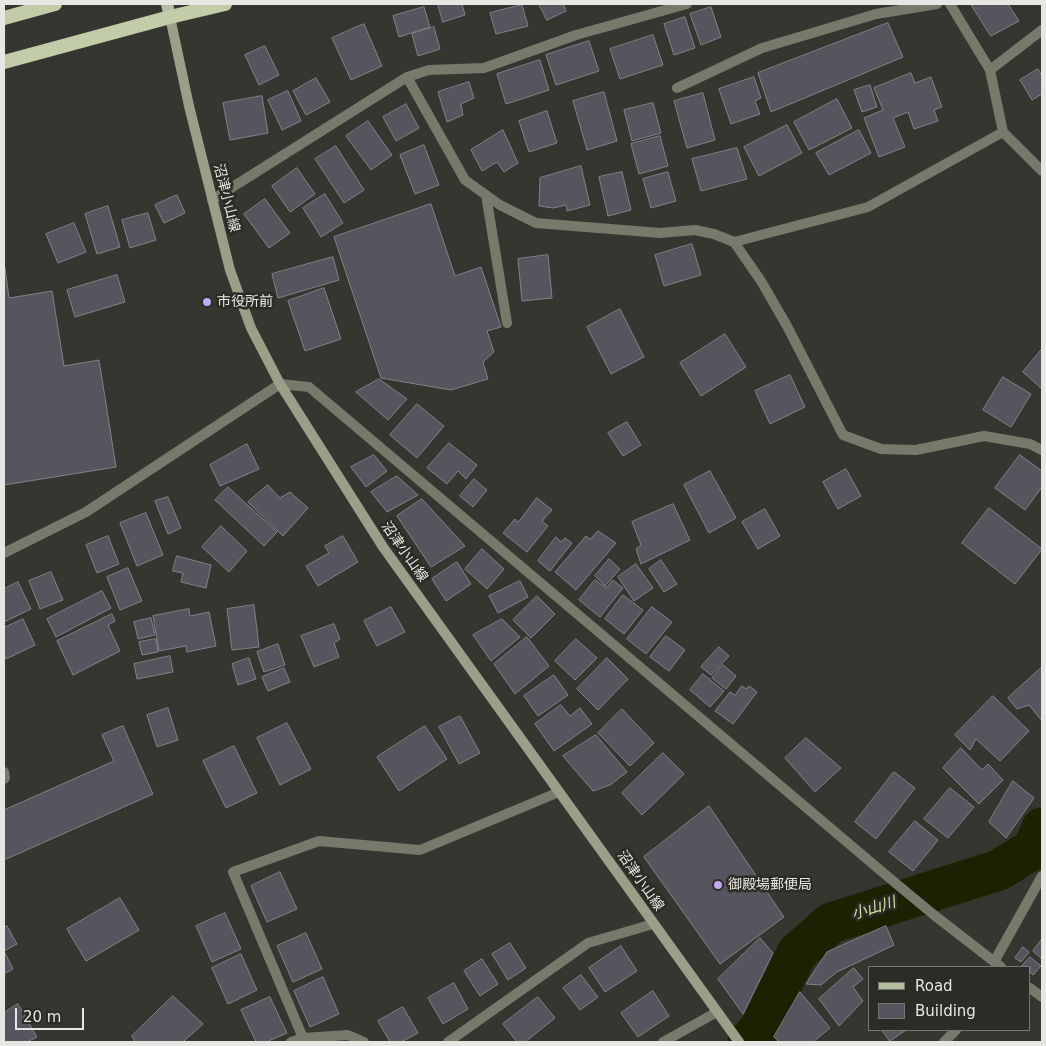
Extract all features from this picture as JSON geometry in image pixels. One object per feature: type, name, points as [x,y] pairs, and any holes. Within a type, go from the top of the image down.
[{"type":"highway","points":[[4,18],[55,4]]},
{"type":"highway","points":[[4,62],[168,11],[225,4]]},
{"type":"main road","name":"沼津小山線","points":[[168,11],[230,270],[251,328],[280,384],[383,547],[739,1042]]},
{"type":"street","points":[[212,200],[407,77],[429,70],[484,68],[576,35],[687,4]]},
{"type":"street","points":[[677,88],[762,48],[876,14],[937,4]]},
{"type":"street","points":[[950,4],[990,70],[1003,132],[1042,171]]},
{"type":"street","points":[[990,70],[1042,30]]},
{"type":"street","points":[[407,77],[465,180],[500,205],[536,223],[660,233],[695,230],[714,234],[734,242],[761,281],[787,326],[843,435],[881,449],[916,450],[984,436],[1030,444],[1042,450]]},
{"type":"street","points":[[734,242],[868,207],[1003,132]]},
{"type":"street","points":[[486,195],[507,323]]},
{"type":"street","points":[[4,553],[86,512],[280,384],[309,387],[893,881],[998,965],[1042,876]]},
{"type":"street","points":[[4,772],[4,778]]},
{"type":"street","points":[[303,1038],[233,872],[319,841],[420,850],[559,792]]},
{"type":"street","points":[[448,1042],[588,942],[653,924]]},
{"type":"street","points":[[1031,989],[1042,997]]},
{"type":"street","points":[[663,1042],[717,1012]]},
{"type":"street","points":[[944,1042],[955,1031]]},
{"type":"street","points":[[291,1042],[303,1038],[348,1035],[364,1042]]},
{"type":"building","points":[[438,4],[462,4],[465,15],[443,22]]},
{"type":"building","points":[[539,4],[563,4],[566,11],[547,20]]},
{"type":"building","points":[[971,4],[1008,4],[1019,21],[991,36]]},
{"type":"building","points":[[522,5],[528,26],[496,34],[490,13]]},
{"type":"building","points":[[424,7],[430,27],[399,37],[393,16]]},
{"type":"building","points":[[711,7],[721,37],[701,45],[690,14]]},
{"type":"building","points":[[685,17],[695,48],[674,55],[664,24]]},
{"type":"building","points":[[888,23],[903,57],[771,112],[758,73]]},
{"type":"building","points":[[364,24],[382,66],[351,80],[332,38]]},
{"type":"building","points":[[434,27],[440,49],[418,56],[412,34]]},
{"type":"building","points":[[653,35],[663,65],[620,79],[610,49]]},
{"type":"building","points":[[589,41],[599,71],[556,85],[546,55]]},
{"type":"building","points":[[265,46],[279,75],[259,85],[245,55]]},
{"type":"building","points":[[540,60],[549,90],[506,104],[497,74]]},
{"type":"building","points":[[1038,69],[1042,76],[1042,94],[1032,100],[1020,80]]},
{"type":"building","points":[[911,73],[915,83],[931,77],[942,107],[934,110],[938,121],[914,129],[908,112],[893,118],[905,147],[879,157],[864,118],[883,110],[874,88]]},
{"type":"building","points":[[754,77],[761,98],[755,101],[760,114],[731,124],[719,89]]},
{"type":"building","points":[[316,78],[330,102],[306,115],[293,91]]},
{"type":"building","points":[[469,82],[474,98],[461,104],[463,115],[447,122],[438,92]]},
{"type":"building","points":[[870,85],[877,107],[862,112],[854,90]]},
{"type":"building","points":[[288,91],[301,121],[282,130],[268,100]]},
{"type":"building","points":[[604,92],[617,141],[587,150],[573,101]]},
{"type":"building","points":[[703,93],[715,140],[687,148],[674,101]]},
{"type":"building","points":[[262,96],[268,133],[230,140],[223,103]]},
{"type":"building","points":[[837,99],[852,128],[809,150],[794,122]]},
{"type":"building","points":[[653,103],[661,133],[632,141],[624,110]]},
{"type":"building","points":[[406,104],[419,128],[396,141],[383,117]]},
{"type":"building","points":[[547,111],[557,143],[529,152],[519,121]]},
{"type":"building","points":[[368,121],[392,155],[371,170],[346,136]]},
{"type":"building","points":[[787,125],[802,153],[759,176],[744,147]]},
{"type":"building","points":[[503,130],[518,163],[504,172],[497,162],[482,171],[471,150]]},
{"type":"building","points":[[859,130],[871,153],[829,175],[816,153]]},
{"type":"building","points":[[660,136],[668,166],[639,174],[631,144]]},
{"type":"building","points":[[424,145],[439,185],[415,194],[400,155]]},
{"type":"building","points":[[336,146],[364,190],[344,203],[315,159]]},
{"type":"building","points":[[737,148],[747,179],[701,191],[692,159]]},
{"type":"building","points":[[581,166],[590,205],[567,211],[566,205],[553,208],[539,206],[540,178]]},
{"type":"building","points":[[297,168],[315,194],[290,212],[272,186]]},
{"type":"building","points":[[622,172],[631,210],[608,216],[599,177]]},
{"type":"building","points":[[668,172],[676,201],[651,208],[643,179]]},
{"type":"building","points":[[325,194],[343,223],[321,237],[303,208]]},
{"type":"building","points":[[177,195],[185,213],[164,223],[155,205]]},
{"type":"building","points":[[265,199],[290,233],[269,248],[244,214]]},
{"type":"building","points":[[431,204],[455,276],[481,267],[501,327],[487,331],[494,352],[483,362],[488,379],[451,390],[381,378],[334,237]]},
{"type":"building","points":[[108,206],[120,247],[97,254],[85,214]]},
{"type":"building","points":[[148,213],[156,240],[130,248],[122,220]]},
{"type":"building","points":[[74,223],[86,252],[58,263],[46,234]]},
{"type":"building","points":[[692,244],[701,275],[664,286],[655,255]]},
{"type":"building","points":[[548,255],[552,298],[522,301],[518,259]]},
{"type":"building","points":[[333,257],[339,280],[278,298],[272,274]]},
{"type":"building","points":[[5,268],[9,298],[52,291],[64,366],[99,360],[116,467],[4,485]]},
{"type":"building","points":[[117,275],[125,302],[75,317],[67,290]]},
{"type":"building","points":[[324,288],[341,339],[305,351],[288,301]]},
{"type":"building","points":[[620,309],[644,357],[611,374],[587,327]]},
{"type":"building","points":[[725,334],[746,367],[701,396],[680,363]]},
{"type":"building","points":[[1042,349],[1042,389],[1023,372]]},
{"type":"building","points":[[790,375],[805,407],[770,424],[755,391]]},
{"type":"building","points":[[1003,377],[1031,394],[1011,427],[983,410]]},
{"type":"building","points":[[379,379],[407,399],[388,420],[356,392]]},
{"type":"building","points":[[417,404],[444,426],[417,458],[390,435]]},
{"type":"building","points":[[627,422],[641,445],[623,456],[608,433]]},
{"type":"building","points":[[449,443],[477,465],[466,479],[458,471],[447,484],[427,468]]},
{"type":"building","points":[[247,444],[259,469],[220,486],[210,465]]},
{"type":"building","points":[[374,455],[387,471],[366,487],[351,467]]},
{"type":"building","points":[[1020,455],[1042,471],[1042,487],[1025,510],[995,488]]},
{"type":"building","points":[[846,469],[861,496],[838,509],[823,482]]},
{"type":"building","points":[[710,471],[736,518],[709,533],[684,485]]},
{"type":"building","points":[[397,476],[418,495],[387,512],[371,492]]},
{"type":"building","points":[[474,479],[487,490],[473,507],[460,496]]},
{"type":"building","points":[[268,485],[280,498],[290,492],[308,508],[283,536],[248,502]]},
{"type":"building","points":[[228,487],[277,532],[264,546],[215,500]]},
{"type":"building","points":[[168,497],[181,528],[168,534],[155,501]]},
{"type":"building","points":[[537,498],[552,510],[542,521],[548,526],[527,552],[503,533],[515,519],[518,522]]},
{"type":"building","points":[[422,499],[465,546],[431,567],[397,516]]},
{"type":"building","points":[[673,504],[690,540],[641,564],[636,549],[641,545],[632,522]]},
{"type":"building","points":[[989,508],[1042,549],[1015,584],[962,543]]},
{"type":"building","points":[[765,509],[780,536],[758,549],[742,522]]},
{"type":"building","points":[[146,513],[163,555],[137,566],[120,523]]},
{"type":"building","points":[[221,526],[247,551],[229,572],[202,547]]},
{"type":"building","points":[[598,531],[616,543],[576,590],[555,572],[586,536],[590,539]]},
{"type":"building","points":[[108,536],[119,564],[97,573],[86,545]]},
{"type":"building","points":[[343,536],[358,562],[318,586],[306,566],[329,553],[325,546]]},
{"type":"building","points":[[556,537],[561,542],[565,538],[572,543],[550,571],[538,561]]},
{"type":"building","points":[[482,549],[504,569],[487,589],[465,569]]},
{"type":"building","points":[[177,556],[211,565],[206,588],[181,582],[183,573],[173,571]]},
{"type":"building","points":[[609,559],[620,569],[605,586],[595,576]]},
{"type":"building","points":[[661,560],[677,584],[664,592],[649,569]]},
{"type":"building","points":[[457,562],[471,584],[446,601],[432,579]]},
{"type":"building","points":[[636,564],[653,588],[634,601],[618,577]]},
{"type":"building","points":[[128,568],[142,601],[120,610],[107,577]]},
{"type":"building","points":[[51,572],[63,600],[40,609],[29,581]]},
{"type":"building","points":[[595,580],[606,588],[613,580],[623,588],[600,617],[579,600]]},
{"type":"building","points":[[520,581],[528,597],[498,613],[489,596]]},
{"type":"building","points":[[18,582],[31,609],[4,622],[4,589]]},
{"type":"building","points":[[102,591],[111,608],[56,637],[47,619]]},
{"type":"building","points":[[623,595],[643,610],[624,634],[605,619]]},
{"type":"building","points":[[537,596],[555,614],[531,638],[513,620]]},
{"type":"building","points":[[254,605],[259,647],[232,650],[227,609]]},
{"type":"building","points":[[391,607],[405,632],[377,646],[364,621]]},
{"type":"building","points":[[652,607],[672,622],[646,654],[627,639]]},
{"type":"building","points":[[189,609],[190,616],[209,612],[216,646],[187,652],[186,646],[159,651],[153,616]]},
{"type":"building","points":[[112,614],[115,621],[108,625],[120,651],[73,675],[57,641]]},
{"type":"building","points":[[151,618],[155,635],[138,639],[134,622]]},
{"type":"building","points":[[23,619],[35,645],[6,659],[4,655],[4,628]]},
{"type":"building","points":[[502,619],[520,637],[491,661],[473,635]]},
{"type":"building","points":[[334,624],[340,639],[334,643],[339,657],[314,667],[301,636]]},
{"type":"building","points":[[666,636],[685,650],[669,671],[650,657]]},
{"type":"building","points":[[527,637],[549,666],[515,694],[494,664]]},
{"type":"building","points":[[156,639],[158,652],[142,655],[139,642]]},
{"type":"building","points":[[576,639],[597,658],[575,680],[555,661]]},
{"type":"building","points":[[278,644],[285,665],[264,672],[257,652]]},
{"type":"building","points":[[719,647],[729,656],[711,675],[701,667]]},
{"type":"building","points":[[170,656],[173,672],[137,679],[134,664]]},
{"type":"building","points":[[249,658],[256,679],[238,685],[232,664]]},
{"type":"building","points":[[607,658],[628,679],[598,710],[577,689]]},
{"type":"building","points":[[723,665],[736,676],[726,689],[712,678]]},
{"type":"building","points":[[1042,667],[1042,721],[1029,705],[1017,709],[1008,698]]},
{"type":"building","points":[[284,668],[290,682],[268,691],[262,677]]},
{"type":"building","points":[[703,674],[724,691],[710,707],[690,690]]},
{"type":"building","points":[[554,675],[568,695],[538,716],[524,696]]},
{"type":"building","points":[[742,686],[746,689],[749,686],[757,692],[733,724],[715,711],[730,692],[735,695]]},
{"type":"building","points":[[993,696],[1029,731],[1000,761],[976,739],[970,750],[955,735]]},
{"type":"building","points":[[561,705],[570,716],[580,708],[592,724],[554,751],[535,724]]},
{"type":"building","points":[[168,708],[178,740],[157,747],[147,715]]},
{"type":"building","points":[[622,709],[654,743],[630,766],[598,733]]},
{"type":"building","points":[[460,716],[480,753],[459,764],[439,727]]},
{"type":"building","points":[[287,723],[311,769],[280,785],[257,738]]},
{"type":"building","points":[[123,726],[153,794],[4,860],[4,810],[114,761],[102,735]]},
{"type":"building","points":[[425,726],[447,759],[399,791],[377,757]]},
{"type":"building","points":[[596,735],[627,772],[610,785],[593,791],[563,756]]},
{"type":"building","points":[[806,738],[841,768],[815,792],[785,758]]},
{"type":"building","points":[[234,746],[257,793],[226,808],[203,761]]},
{"type":"building","points":[[961,748],[982,770],[988,764],[1003,780],[979,804],[943,768]]},
{"type":"building","points":[[663,753],[684,774],[642,815],[622,793]]},
{"type":"building","points":[[894,772],[915,788],[876,839],[855,822]]},
{"type":"building","points":[[1013,781],[1034,798],[1006,838],[989,822]]},
{"type":"building","points":[[950,788],[974,807],[948,838],[924,819]]},
{"type":"building","points":[[709,806],[784,917],[720,964],[644,857]]},
{"type":"building","points":[[915,821],[938,840],[913,871],[889,852]]},
{"type":"building","points":[[280,872],[297,909],[267,922],[251,886]]},
{"type":"building","points":[[120,898],[139,930],[86,961],[67,929]]},
{"type":"building","points":[[225,913],[241,949],[212,962],[196,926]]},
{"type":"building","points":[[7,926],[17,944],[4,951],[4,928]]},
{"type":"building","points":[[886,926],[894,945],[837,972],[821,985],[806,984],[827,952]]},
{"type":"building","points":[[306,933],[322,969],[293,982],[277,946]]},
{"type":"building","points":[[760,938],[773,953],[743,1014],[718,979]]},
{"type":"building","points":[[1042,939],[1042,959],[1033,951]]},
{"type":"building","points":[[510,943],[526,968],[508,980],[492,954]]},
{"type":"building","points":[[621,946],[637,971],[605,992],[589,968]]},
{"type":"building","points":[[1023,947],[1029,952],[1021,962],[1015,958]]},
{"type":"building","points":[[4,951],[13,969],[4,974]]},
{"type":"building","points":[[241,954],[257,990],[228,1004],[212,968]]},
{"type":"building","points":[[1030,957],[1041,966],[1033,975],[1031,973],[1031,966],[1022,966]]},
{"type":"building","points":[[482,959],[498,984],[480,996],[464,971]]},
{"type":"building","points":[[854,968],[863,979],[853,987],[863,1001],[839,1026],[819,999]]},
{"type":"building","points":[[581,975],[598,997],[580,1010],[563,988]]},
{"type":"building","points":[[323,977],[339,1014],[310,1027],[294,991]]},
{"type":"building","points":[[454,983],[468,1009],[443,1024],[428,998]]},
{"type":"building","points":[[653,991],[669,1016],[638,1037],[621,1013]]},
{"type":"building","points":[[800,992],[830,1028],[813,1042],[780,1042],[774,1037]]},
{"type":"building","points":[[173,996],[203,1024],[183,1042],[135,1042],[132,1036]]},
{"type":"building","points":[[270,997],[287,1033],[266,1042],[256,1042],[241,1010]]},
{"type":"building","points":[[538,997],[555,1018],[525,1042],[517,1042],[503,1024]]},
{"type":"building","points":[[18,1004],[37,1037],[27,1042],[4,1042],[4,1013]]},
{"type":"building","points":[[403,1007],[418,1033],[401,1042],[390,1042],[378,1021]]},
{"type":"building","points":[[883,1031],[905,1031],[890,1041]]},
{"type":"waterway","name":"小山川","points":[[748,1042],[761,1027],[797,953],[831,923],[999,870],[1033,849],[1042,828]]},
{"type":"place","name":"市役所前","points":[[207,302]]},
{"type":"place","name":"御殿場郵便局","points":[[718,885]]}]
